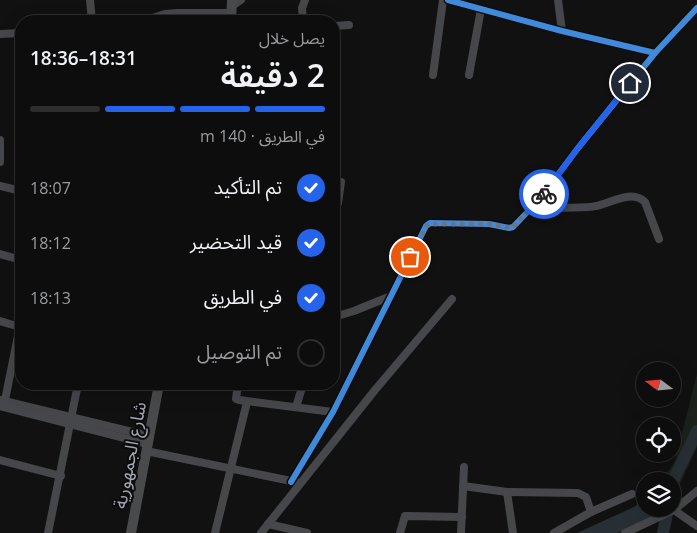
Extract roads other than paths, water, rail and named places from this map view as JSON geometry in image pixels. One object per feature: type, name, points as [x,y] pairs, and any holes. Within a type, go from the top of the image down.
[{"type":"main road","name":"شارع الجمهورية","points":[[131,533],[158,390]]},
{"type":"street","points":[[90,0],[91,15]]},
{"type":"street","points":[[303,15],[302,8],[305,0]]},
{"type":"street","points":[[432,75],[443,0]]},
{"type":"street","points":[[448,0],[562,31],[655,53]]},
{"type":"street","points":[[558,0],[562,31]]},
{"type":"street","points":[[162,15],[234,8]]},
{"type":"street","points":[[291,482],[333,412],[428,224],[489,224],[512,228],[538,201],[655,53],[697,8]]},
{"type":"street","points":[[469,75],[481,9]]},
{"type":"street","points":[[340,26],[348,25]]},
{"type":"street","points":[[0,34],[15,33]]},
{"type":"street","points":[[0,140],[0,162]]},
{"type":"street","points":[[340,189],[341,182]]},
{"type":"street","points":[[0,186],[15,190]]},
{"type":"street","points":[[538,201],[548,207],[588,207],[598,206],[625,197],[642,199],[645,202],[659,239]]},
{"type":"street","points":[[0,254],[15,258]]},
{"type":"street","points":[[340,315],[391,296]]},
{"type":"street","points":[[261,533],[375,390],[452,299]]},
{"type":"street","points":[[0,322],[15,323]]},
{"type":"street","points":[[15,349],[2,403],[147,444],[230,470],[291,482],[301,482]]},
{"type":"street","points":[[48,533],[77,390]]},
{"type":"street","points":[[237,390],[236,399],[247,402],[333,412]]},
{"type":"street","points":[[296,407],[301,390]]},
{"type":"street","points":[[216,533],[247,402]]},
{"type":"street","points":[[0,460],[61,476]]},
{"type":"street","points":[[461,533],[464,467]]},
{"type":"street","points":[[463,486],[507,492],[578,493],[586,497],[591,512]]},
{"type":"street","points":[[681,504],[697,491]]},
{"type":"street","points":[[507,492],[513,533]]},
{"type":"street","points":[[554,533],[591,512],[632,494]]},
{"type":"street","points":[[400,533],[405,516],[462,518]]},
{"type":"street","points":[[681,516],[697,526]]},
{"type":"street","points":[[625,533],[662,517]]},
{"type":"street","points":[[268,524],[294,532],[307,533]]},
{"type":"waterway","points":[[677,472],[697,431]]},
{"type":"waterway","points":[[663,533],[666,517]]}]
